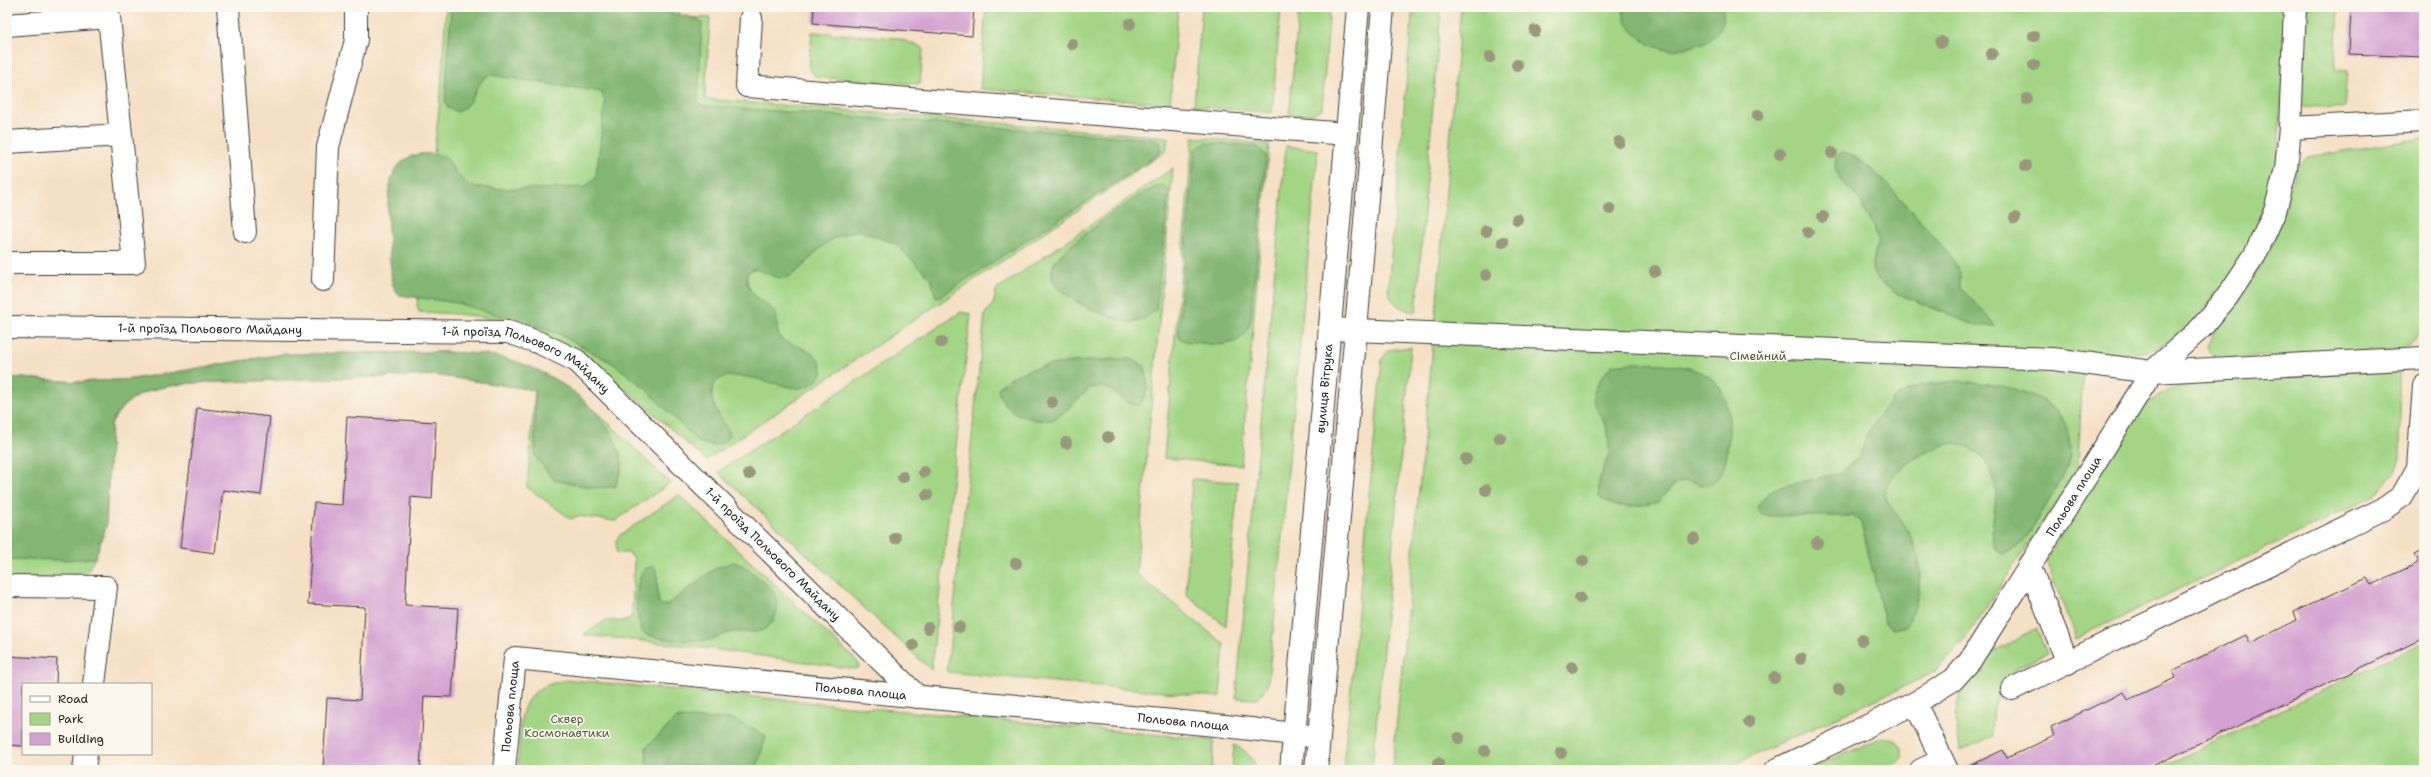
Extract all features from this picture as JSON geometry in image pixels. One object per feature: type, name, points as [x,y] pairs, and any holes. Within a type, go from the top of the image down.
[{"type":"street","points":[[228,7],[245,232]]},
{"type":"street","points":[[323,280],[328,147],[356,40],[356,7]]},
{"type":"street","name":"вулиця Вітрука","points":[[1291,770],[1358,7]]},
{"type":"street","points":[[1316,770],[1356,330],[1383,7]]},
{"type":"street","name":"Польова площа","points":[[1776,770],[1915,703],[1952,680],[1970,661],[2029,565],[2152,372],[2201,328],[2227,297],[2255,255],[2275,211],[2286,169],[2290,128],[2295,7]]},
{"type":"street","points":[[7,25],[108,12],[134,263],[7,263]]},
{"type":"street","points":[[751,18],[747,86],[1347,134]]},
{"type":"street","points":[[2290,128],[2424,121]]},
{"type":"street","points":[[7,142],[121,135]]},
{"type":"street","name":"1-й проїзд Польового Майдану","points":[[7,327],[508,332],[540,343],[577,361],[918,697]]},
{"type":"street","points":[[1330,329],[2053,359],[2152,372],[2424,358]]},
{"type":"street","points":[[2012,689],[2391,504],[2402,496],[2418,468],[2424,386]]},
{"type":"street","points":[[2029,565],[2068,663]]},
{"type":"street","points":[[7,586],[106,587],[94,683]]},
{"type":"street","name":"Польова площа","points":[[504,770],[515,658],[1225,726],[1293,736],[1319,737]]},
{"type":"street","points":[[1915,703],[1944,765],[1921,770]]},
{"type":"street","points":[[84,770],[86,755]]},
{"type":"green space","points":[[446,7],[680,7],[680,17],[710,18],[705,99],[1168,137],[1166,151],[706,460],[640,401],[593,365],[568,349],[515,325],[491,319],[455,314],[419,312],[417,306],[441,91]]},
{"type":"green space","points":[[451,7],[659,7],[670,13],[693,18],[702,23],[698,101],[700,105],[1154,139],[1161,143],[1161,150],[1156,156],[941,296],[936,297],[931,279],[896,244],[858,230],[829,241],[795,273],[784,278],[776,277],[753,269],[747,274],[749,287],[756,296],[776,312],[777,331],[781,338],[786,342],[808,350],[814,355],[819,361],[822,373],[814,383],[801,388],[737,376],[725,377],[716,382],[712,392],[713,403],[730,434],[721,444],[708,445],[698,442],[646,389],[614,364],[557,333],[457,303],[399,295],[392,284],[388,226],[389,195],[391,181],[395,170],[409,157],[422,154],[445,156],[458,175],[468,184],[489,188],[524,189],[585,187],[596,177],[605,101],[601,92],[489,75],[480,83],[469,103],[464,108],[458,112],[448,108],[445,101]]},
{"type":"green space","points":[[986,7],[1178,7],[1170,104],[980,89]]},
{"type":"green space","points":[[1202,7],[1281,7],[1272,113],[1194,106]]},
{"type":"green space","points":[[1299,7],[1330,7],[1322,108],[1311,114],[1289,115]]},
{"type":"green space","points":[[1413,7],[1441,7],[1416,312],[1406,310],[1398,306],[1392,299],[1388,290]]},
{"type":"green space","name":"Сімейний","points":[[1461,7],[2286,7],[2279,141],[2273,186],[2260,225],[2239,264],[2213,299],[2195,319],[2175,337],[2164,344],[2140,353],[2121,354],[2084,350],[2078,463],[2070,482],[1961,645],[1933,673],[1722,770],[1392,770],[1436,314]]},
{"type":"green space","points":[[1623,7],[1722,7],[1722,24],[1719,31],[1714,36],[1701,44],[1671,50],[1653,46],[1638,36],[1627,23]]},
{"type":"green space","points":[[2303,7],[2338,7],[2335,70],[2347,71],[2344,108],[2302,106],[2298,98]]},
{"type":"green space","points":[[812,32],[898,38],[923,48],[920,84],[816,77],[809,69]]},
{"type":"green space","points":[[1193,137],[1269,144],[1241,465],[1164,458]]},
{"type":"green space","points":[[2424,138],[2424,329],[2413,343],[2402,350],[2217,359],[2210,354],[2208,346],[2215,330],[2249,286],[2276,237],[2297,166],[2307,157]]},
{"type":"green space","points":[[1206,143],[1257,146],[1266,155],[1251,318],[1242,337],[1235,342],[1217,345],[1185,341],[1180,339],[1178,334],[1195,150]]},
{"type":"green space","points":[[1286,146],[1318,150],[1269,674],[1267,686],[1257,699],[1236,698]]},
{"type":"green space","points":[[1841,152],[1852,156],[1866,165],[1882,179],[1914,214],[1951,256],[1960,272],[1960,288],[1985,312],[1995,326],[1976,326],[1894,292],[1875,277],[1872,268],[1878,239],[1874,226],[1866,215],[1859,198],[1842,182],[1835,168],[1836,157]]},
{"type":"green space","points":[[1173,168],[1136,574],[1224,644],[1220,697],[947,672],[985,314],[994,302],[996,290]]},
{"type":"green space","points":[[1163,185],[1169,190],[1156,310],[1146,318],[1135,322],[1127,322],[1115,319],[1088,308],[1055,285],[1052,278],[1052,270],[1062,253],[1096,225],[1127,203],[1154,188]]},
{"type":"green space","points":[[961,312],[971,314],[931,670],[718,472]]},
{"type":"green space","points":[[1411,347],[1372,770],[1343,770],[1382,359],[1389,350]]},
{"type":"green space","points":[[443,352],[499,357],[530,367],[553,379],[595,411],[670,483],[615,521],[577,516],[571,519],[527,487],[535,390],[434,375],[191,383],[155,389],[135,397],[118,413],[111,424],[106,526],[95,558],[85,575],[75,583],[7,582],[7,377],[79,382],[133,379],[283,354]]},
{"type":"green space","points":[[443,352],[475,354],[507,359],[544,373],[579,396],[607,427],[617,444],[622,466],[615,487],[594,488],[554,480],[535,456],[535,390],[434,375],[191,383],[155,389],[135,397],[118,413],[111,424],[106,526],[95,558],[68,560],[7,559],[7,377],[79,382],[133,379],[283,354]]},
{"type":"green space","points":[[1131,359],[1144,366],[1148,386],[1145,396],[1139,405],[1128,403],[1103,387],[1090,388],[1067,410],[1057,417],[1050,420],[1039,420],[1018,415],[1012,411],[1003,402],[998,388],[1009,379],[1022,372],[1053,364]]},
{"type":"green space","points":[[1633,363],[1674,365],[1691,369],[1706,375],[1717,384],[1725,398],[1729,416],[1727,452],[1721,473],[1713,482],[1709,484],[1702,485],[1686,480],[1671,488],[1657,503],[1619,506],[1606,501],[1599,496],[1599,480],[1607,459],[1609,445],[1604,422],[1593,400],[1600,380],[1612,365]]},
{"type":"green space","points":[[2400,366],[2400,458],[2395,472],[2375,496],[2076,638],[2046,561],[2125,427],[2147,404],[2169,390],[2192,382]]},
{"type":"green space","points":[[1955,381],[2006,387],[2024,392],[2040,399],[2054,409],[2064,422],[2069,438],[2069,459],[2060,481],[2027,537],[2017,547],[2003,554],[1995,548],[1992,535],[1996,494],[1993,478],[1986,463],[1975,451],[1961,444],[1956,443],[1947,445],[1923,454],[1899,471],[1886,488],[1884,495],[1912,538],[1919,563],[1920,576],[1916,602],[1906,626],[1893,629],[1885,623],[1861,522],[1853,516],[1762,515],[1758,511],[1758,505],[1773,489],[1842,472],[1860,456],[1868,432],[1879,416],[1891,401],[1905,392],[1921,385]]},
{"type":"green space","points":[[1192,479],[1238,482],[1226,626],[1186,594]]},
{"type":"green space","points":[[679,495],[858,662],[859,667],[855,669],[682,645],[583,635],[605,621],[625,621],[632,616],[634,559],[629,553],[617,553],[616,541],[620,535]]},
{"type":"green space","points":[[733,562],[738,563],[751,571],[771,589],[775,595],[777,601],[776,614],[769,626],[760,631],[732,632],[702,641],[663,639],[641,631],[636,600],[638,584],[644,569],[654,566],[657,575],[658,600],[660,605],[667,605],[714,569]]},
{"type":"green space","points":[[2037,629],[2047,654],[2019,667],[2005,680],[2000,689],[1994,707],[1993,736],[1960,751],[1955,717],[1961,686],[1986,655]]},
{"type":"green space","points":[[2424,642],[2424,770],[2155,770]]},
{"type":"green space","name":"Сквер Космонавтики","points":[[571,680],[1214,740],[1212,770],[518,770],[521,722],[529,699],[538,690],[552,684]]},
{"type":"green space","points":[[677,718],[733,719],[766,736],[756,770],[647,770],[646,747]]},
{"type":"green space","points":[[1883,737],[1897,741],[1902,749],[1902,758],[1890,770],[1808,770]]},
{"type":"green space","points":[[1234,745],[1251,758],[1256,770],[1232,770]]},
{"type":"building","points":[[814,7],[974,7],[972,36],[813,23]]},
{"type":"building","points":[[2351,7],[2424,7],[2424,57],[2349,54]]},
{"type":"building","points":[[197,408],[270,417],[261,495],[223,490],[215,553],[180,548]]},
{"type":"building","points":[[347,417],[436,422],[432,499],[411,497],[405,605],[458,608],[452,697],[424,696],[420,770],[323,770],[327,698],[360,700],[365,607],[308,604],[314,503],[342,505]]},
{"type":"building","points":[[2424,550],[2424,638],[2144,770],[1966,770],[1965,768],[2003,750],[2007,758],[2054,736],[2051,727],[2124,692],[2128,700],[2175,678],[2172,671],[2246,635],[2250,643],[2297,620],[2294,612],[2367,578],[2371,585],[2418,563],[2414,555]]},
{"type":"building","points":[[7,656],[57,659],[56,683],[22,683],[22,746],[7,745]]}]
